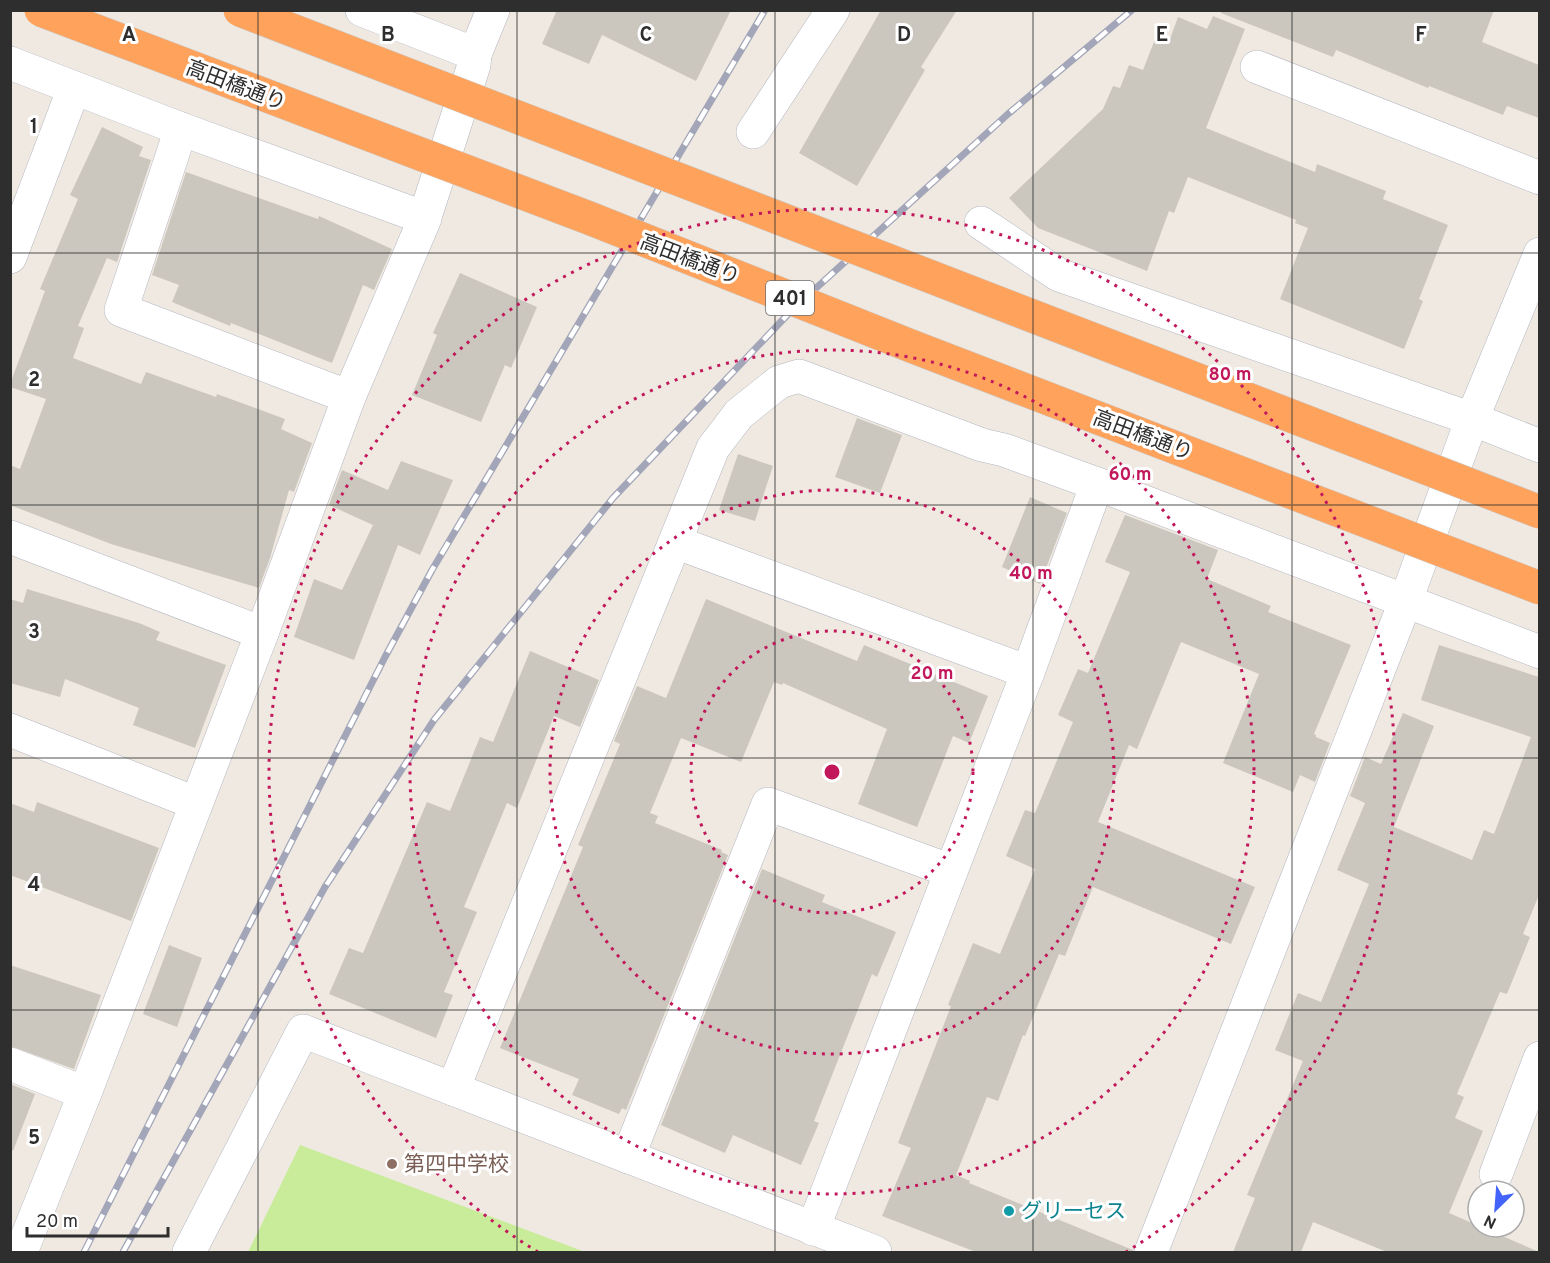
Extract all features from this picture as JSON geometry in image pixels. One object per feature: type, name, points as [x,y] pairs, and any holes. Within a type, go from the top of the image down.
[{"type":"highway","name":"高田橋通り","points":[[41,10],[589,218],[922,350],[1539,588]]},
{"type":"highway","points":[[240,10],[1539,512]]},
{"type":"street","points":[[362,10],[475,54]]},
{"type":"street","points":[[21,1236],[85,1094],[262,633],[349,397],[425,218],[474,65],[475,54],[493,10]]},
{"type":"street","points":[[753,132],[833,10]]},
{"type":"street","points":[[10,63],[181,129],[425,218]]},
{"type":"street","points":[[1257,67],[1539,178]]},
{"type":"street","points":[[10,257],[74,87]]},
{"type":"street","points":[[181,129],[121,310],[349,397]]},
{"type":"street","points":[[981,223],[1059,274],[1472,419],[1539,446]]},
{"type":"street","points":[[1151,1252],[1406,600],[1472,419],[1539,254]]},
{"type":"street","points":[[453,1089],[713,448],[739,414],[779,382],[799,376],[982,445],[1004,450],[1097,484],[1539,652]]},
{"type":"street","points":[[813,1229],[1028,672],[1097,484]]},
{"type":"street","points":[[10,537],[262,633]]},
{"type":"street","points":[[675,542],[1028,672]]},
{"type":"street","points":[[10,730],[195,803]]},
{"type":"street","points":[[628,1157],[768,804],[951,870]]},
{"type":"street","points":[[189,1252],[303,1031],[875,1252]]},
{"type":"street","points":[[1496,1174],[1539,1058]]},
{"type":"street","points":[[10,1064],[85,1094]]},
{"type":"green space","points":[[300,1145],[585,1252],[248,1252]]},
{"type":"building","points":[[553,10],[731,10],[696,81],[602,35],[589,64],[542,44],[556,12]]},
{"type":"building","points":[[881,10],[957,10],[921,67],[925,70],[857,186],[799,153]]},
{"type":"building","points":[[1222,10],[1494,10],[1482,42],[1539,65],[1539,118],[1507,106],[1503,115],[1429,86],[1428,88],[1336,50],[1333,57],[1221,13]]},
{"type":"building","points":[[1213,16],[1245,29],[1206,128],[1315,172],[1317,164],[1386,191],[1383,199],[1448,225],[1419,299],[1423,301],[1404,349],[1280,299],[1308,228],[1295,223],[1296,220],[1188,177],[1174,213],[1169,211],[1147,271],[1038,228],[1009,198],[1103,109],[1113,86],[1120,88],[1129,65],[1143,70],[1157,34],[1170,39],[1178,17],[1207,29]]},
{"type":"building","points":[[102,127],[143,147],[139,156],[151,160],[117,262],[107,258],[78,326],[84,328],[73,358],[141,384],[146,372],[216,397],[217,394],[285,419],[281,429],[312,443],[294,492],[289,490],[259,588],[111,544],[10,505],[10,465],[20,469],[46,399],[10,387],[10,384],[45,291],[40,289],[78,199],[70,195]]},
{"type":"building","points":[[186,172],[318,219],[319,216],[392,249],[374,290],[363,285],[332,363],[172,302],[179,285],[152,275]]},
{"type":"building","points":[[460,273],[537,307],[511,368],[505,365],[481,422],[412,395],[437,335],[433,333]]},
{"type":"building","points":[[857,418],[902,435],[880,493],[835,477]]},
{"type":"building","points":[[738,454],[773,466],[755,521],[719,510]]},
{"type":"building","points":[[401,461],[453,480],[420,555],[398,545],[354,660],[294,637],[314,579],[342,590],[373,525],[329,505],[342,470],[388,490]]},
{"type":"building","points":[[1030,497],[1067,513],[1040,584],[1002,567]]},
{"type":"building","points":[[1125,515],[1218,550],[1207,579],[1271,606],[1268,612],[1351,645],[1314,734],[1330,743],[1315,782],[1300,775],[1293,792],[1223,763],[1259,674],[1181,642],[1137,749],[1129,745],[1098,822],[1255,887],[1231,944],[1093,887],[1065,956],[1059,954],[1025,1036],[1023,1035],[998,1101],[987,1097],[956,1175],[970,1181],[969,1183],[1133,1250],[1133,1252],[976,1252],[882,1216],[911,1148],[898,1143],[973,943],[1000,954],[1035,869],[1006,856],[1025,810],[1035,813],[1073,722],[1058,715],[1078,669],[1088,673],[1130,572],[1105,562]]},
{"type":"building","points":[[27,589],[139,623],[160,632],[156,640],[226,665],[195,748],[133,725],[139,708],[65,679],[60,697],[10,683],[10,599],[23,603]]},
{"type":"building","points":[[706,599],[857,661],[864,645],[988,696],[969,743],[953,736],[917,827],[858,804],[887,729],[783,683],[782,685],[774,682],[741,762],[681,738],[650,813],[658,816],[655,823],[722,850],[721,852],[728,855],[626,1110],[622,1108],[619,1114],[572,1095],[579,1079],[500,1048],[583,847],[578,845],[620,744],[614,741],[637,686],[666,698]]},
{"type":"building","points":[[1439,645],[1539,677],[1539,895],[1523,934],[1530,937],[1507,994],[1500,992],[1457,1094],[1464,1097],[1455,1118],[1483,1131],[1449,1213],[1466,1220],[1466,1239],[1509,1239],[1539,1252],[1387,1252],[1313,1222],[1301,1252],[1233,1252],[1255,1198],[1247,1195],[1303,1061],[1275,1050],[1298,993],[1321,1002],[1369,884],[1337,870],[1365,803],[1350,796],[1365,757],[1381,764],[1403,713],[1434,726],[1394,827],[1472,860],[1484,830],[1494,834],[1531,737],[1421,700]]},
{"type":"building","points":[[530,651],[599,680],[580,727],[554,716],[517,808],[507,803],[464,907],[477,912],[444,992],[453,995],[436,1038],[329,994],[349,948],[363,953],[427,802],[450,811],[480,737],[493,742]]},
{"type":"building","points":[[37,802],[159,848],[131,921],[10,875],[10,803],[34,812]]},
{"type":"building","points":[[762,869],[825,895],[822,902],[896,932],[877,977],[872,974],[814,1121],[819,1123],[801,1165],[733,1135],[725,1153],[661,1125]]},
{"type":"building","points":[[169,945],[202,958],[177,1027],[143,1014]]},
{"type":"building","points":[[10,965],[101,995],[74,1069],[10,1046]]},
{"type":"building","points":[[10,1084],[35,1094],[13,1151],[10,1150]]},
{"type":"railway","points":[[84,1252],[385,657],[432,570],[765,10]]},
{"type":"railway","points":[[123,1252],[325,887],[434,720],[613,498],[793,309],[1008,114],[1132,10]]},
{"type":"place","name":"第四中学校","points":[[392,1164]]},
{"type":"place","name":"グリーセス","points":[[1009,1211]]}]
